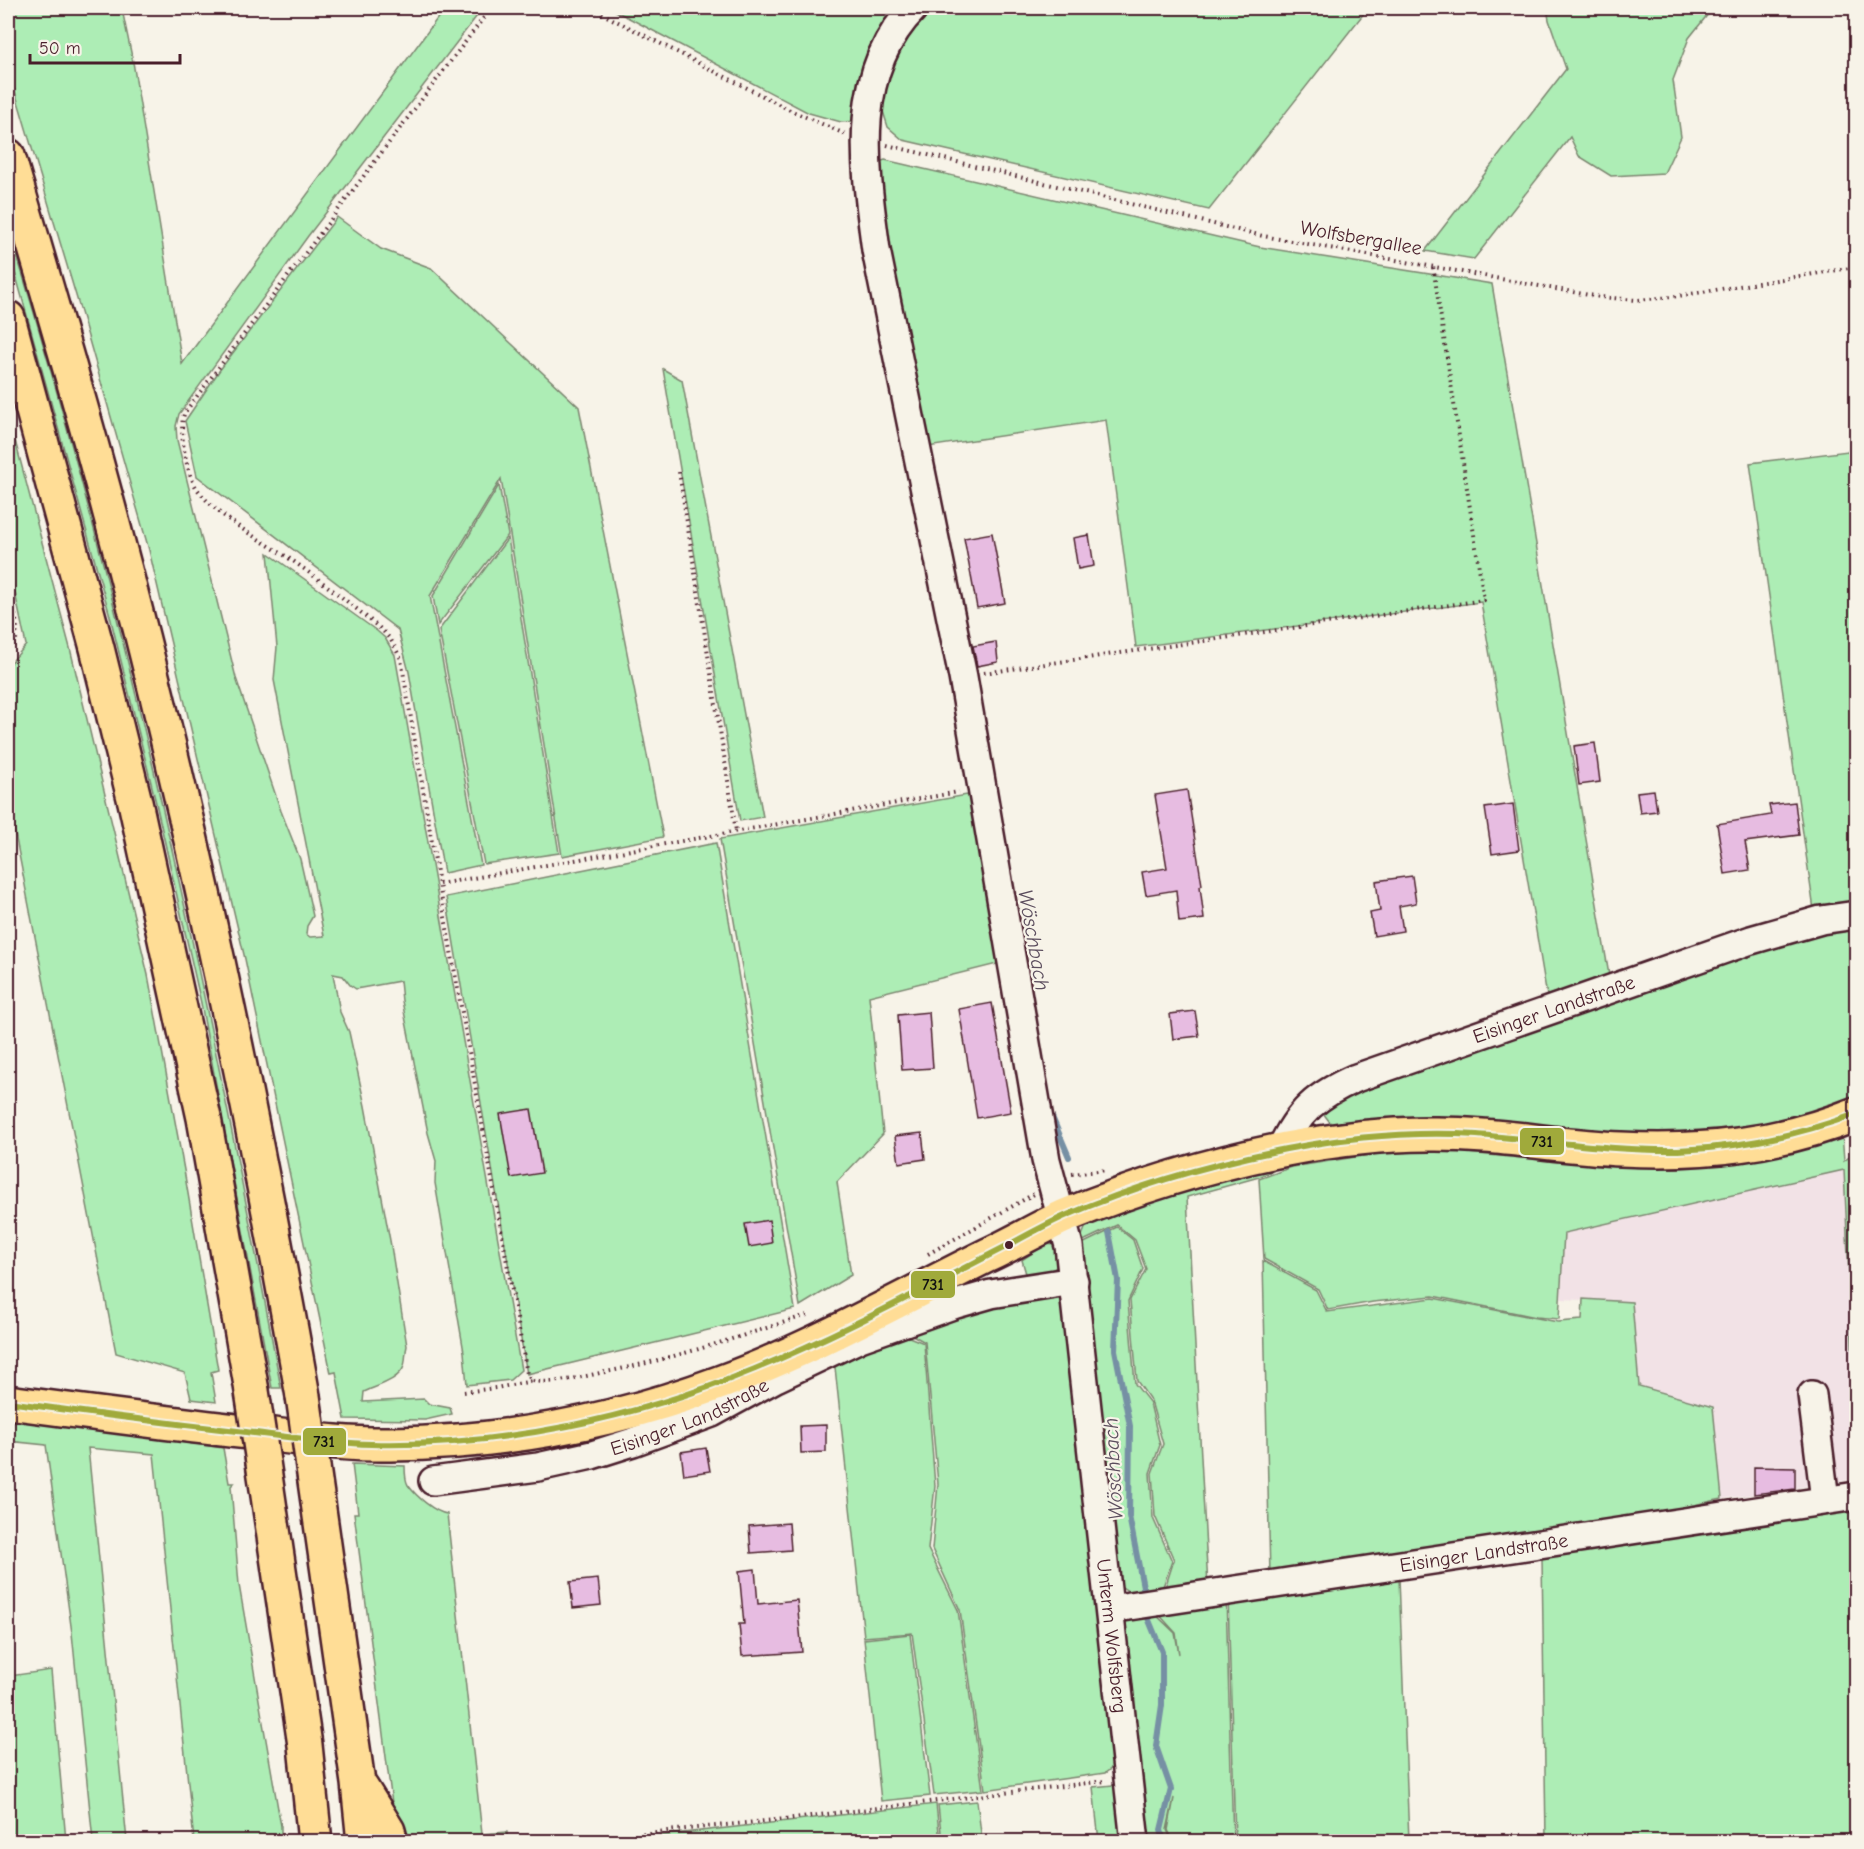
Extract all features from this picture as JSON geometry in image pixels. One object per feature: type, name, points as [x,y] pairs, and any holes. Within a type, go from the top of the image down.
[{"type":"main road","points":[[8,156],[101,477],[177,779],[238,1053],[303,1396],[358,1783],[364,1842]]},
{"type":"main road","points":[[8,318],[97,648],[135,802],[204,1119],[263,1462],[305,1745],[315,1842]]},
{"type":"main road","name":"Eisinger Landstraße","points":[[8,1402],[351,1443],[458,1442],[546,1430],[645,1407],[720,1383],[872,1314],[1062,1218],[1159,1182],[1227,1162],[1326,1142],[1380,1136],[1433,1134],[1618,1149],[1692,1150],[1762,1143],[1822,1128],[1857,1114]]},
{"type":"main road","points":[[299,1842],[305,1745]]},
{"type":"main road","points":[[358,1783],[388,1831],[391,1842]]},
{"type":"street","name":"Unterm Wolfsberg","points":[[914,8],[889,38],[872,81],[867,108],[868,194],[876,250],[963,676],[1046,1160],[1070,1246],[1135,1842]]},
{"type":"street","name":"Eisinger Landstraße","points":[[1280,1150],[1297,1120],[1316,1100],[1330,1089],[1356,1078],[1751,940],[1812,922],[1857,915]]},
{"type":"street","name":"Eisinger Landstraße","points":[[433,1482],[538,1467],[592,1455],[712,1413],[786,1373],[860,1338],[991,1294],[1074,1281]]},
{"type":"street","points":[[1812,1395],[1825,1500]]},
{"type":"street","name":"Eisinger Landstraße","points":[[1110,1609],[1857,1496]]},
{"type":"path","points":[[491,8],[185,412],[181,419],[181,432],[191,476],[196,488],[209,503],[293,561],[366,616],[383,631],[396,649],[404,670],[439,884],[527,1374],[532,1380]]},
{"type":"path","name":"Wolfsbergallee","points":[[591,8],[792,111],[831,129],[866,141],[910,149],[1263,236],[1579,293],[1636,300],[1672,297],[1857,267]]},
{"type":"path","points":[[963,676],[1484,600],[1433,266]]},
{"type":"path","points":[[679,472],[736,831]]},
{"type":"path","points":[[1857,516],[1852,517],[1857,553]]},
{"type":"path","points":[[8,579],[17,625],[16,640],[8,652]]},
{"type":"path","points":[[439,884],[981,789]]},
{"type":"path","points":[[928,1254],[1053,1183]]},
{"type":"path","points":[[464,1392],[506,1387],[532,1380],[558,1381],[613,1371],[690,1352],[808,1315]]},
{"type":"path","points":[[559,1842],[785,1819],[1127,1778]]},
{"type":"shaded area","points":[[1844,1170],[1856,1427],[1856,1479],[1722,1499],[1713,1407],[1638,1385],[1632,1302],[1560,1299],[1564,1233]]},
{"type":"green space","points":[[8,8],[108,8],[123,14],[133,62],[182,364],[445,8],[483,8],[308,236],[179,414],[176,426],[177,440],[236,678],[281,811],[300,859],[313,916],[307,926],[306,934],[310,937],[324,936],[274,680],[277,647],[268,553],[377,631],[385,638],[395,655],[521,1370],[510,1380],[467,1385],[464,1352],[435,1183],[436,1161],[428,1133],[400,981],[356,989],[343,976],[333,974],[340,1012],[349,1032],[365,1106],[407,1346],[402,1371],[393,1379],[364,1392],[363,1402],[424,1399],[429,1404],[450,1408],[452,1414],[425,1420],[345,1419],[336,1372],[331,1373],[245,959],[149,550],[8,68]]},
{"type":"green space","points":[[610,8],[897,8],[882,34],[859,121],[841,122],[809,113]]},
{"type":"green space","points":[[926,8],[1368,8],[1209,210],[903,140],[888,127],[882,108],[891,64],[906,26]]},
{"type":"green space","points":[[1547,8],[1745,8],[1709,13],[1689,38],[1673,80],[1681,137],[1664,173],[1611,176],[1579,156],[1570,137],[1474,259],[1425,251],[1566,69]]},
{"type":"green space","points":[[885,160],[1260,247],[1492,284],[1611,987],[1549,1008],[1481,602],[1136,647],[1106,420],[921,448],[882,245],[879,162]]},
{"type":"green space","points":[[337,217],[381,249],[431,268],[579,407],[663,837],[562,856],[501,479],[430,596],[481,865],[444,873],[409,672],[398,630],[197,476],[185,421],[219,371]]},
{"type":"green space","points":[[8,226],[90,513],[127,658],[194,949],[281,1388],[272,1388],[201,1003],[156,803],[110,616],[8,247]]},
{"type":"green space","points":[[663,369],[682,380],[763,817],[740,821]]},
{"type":"green space","points":[[8,414],[70,648],[148,975],[218,1370],[211,1372],[216,1402],[191,1399],[185,1373],[116,1353],[8,798],[8,666],[26,645],[8,559]]},
{"type":"green space","points":[[1856,450],[1856,1102],[1824,1116],[1687,1141],[1335,1129],[1320,1109],[1320,1103],[1816,924],[1750,463]]},
{"type":"green space","points":[[499,485],[508,535],[438,625],[433,596]]},
{"type":"green space","points":[[508,538],[559,853],[484,864],[439,630]]},
{"type":"green space","points":[[967,795],[973,800],[1001,963],[869,996],[883,1134],[837,1182],[851,1275],[800,1306],[720,839]]},
{"type":"green space","points":[[716,843],[795,1309],[527,1374],[446,897]]},
{"type":"green space","points":[[1842,1133],[1844,1161],[1856,1152],[1856,1427],[1844,1170],[1564,1233],[1559,1319],[1536,1317],[1433,1296],[1373,1302],[1328,1310],[1318,1289],[1264,1259],[1259,1179],[1292,1167],[1412,1148],[1673,1168],[1750,1161]]},
{"type":"green space","points":[[1271,1161],[1273,1171],[1259,1177],[1187,1197],[1208,1587],[1163,1594],[1174,1560],[1155,1516],[1152,1473],[1163,1444],[1151,1401],[1137,1381],[1130,1300],[1146,1269],[1135,1240],[1117,1225],[1079,1243],[1088,1221]]},
{"type":"green space","points":[[1117,1227],[1133,1240],[1143,1269],[1128,1301],[1135,1384],[1150,1403],[1160,1445],[1150,1473],[1153,1518],[1172,1561],[1160,1595],[1140,1599],[1119,1585],[1080,1245]]},
{"type":"green space","points":[[1046,1244],[1055,1245],[1059,1266],[1027,1277],[1022,1260]]},
{"type":"green space","points":[[1263,1261],[1316,1290],[1327,1312],[1433,1298],[1558,1322],[1582,1320],[1583,1299],[1632,1302],[1639,1386],[1713,1407],[1722,1499],[1577,1530],[1270,1576]]},
{"type":"green space","points":[[1059,1289],[1067,1303],[1116,1765],[1105,1773],[985,1790],[960,1610],[932,1549],[938,1484],[925,1342],[905,1331]]},
{"type":"green space","points":[[899,1333],[924,1343],[935,1486],[928,1549],[958,1610],[983,1790],[934,1795],[912,1633],[864,1637],[834,1358]]},
{"type":"green space","points":[[8,1417],[223,1448],[229,1483],[234,1483],[231,1486],[239,1585],[281,1826],[281,1841],[194,1841],[154,1454],[88,1448],[127,1841],[93,1841],[72,1633],[46,1445],[8,1441]]},
{"type":"green space","points":[[352,1464],[405,1466],[406,1481],[411,1489],[431,1507],[447,1514],[482,1834],[507,1832],[507,1841],[397,1841],[354,1513],[358,1513]]},
{"type":"green space","points":[[1856,1510],[1856,1841],[1546,1841],[1542,1557]]},
{"type":"green space","points":[[1399,1578],[1409,1841],[1235,1841],[1228,1596]]},
{"type":"green space","points":[[1226,1596],[1233,1841],[1173,1841],[1168,1830],[1174,1798],[1167,1830],[1172,1841],[1143,1841],[1121,1625],[1128,1615],[1154,1613],[1175,1633],[1179,1654],[1176,1633],[1155,1610]]},
{"type":"green space","points":[[910,1634],[930,1796],[881,1801],[864,1639]]},
{"type":"green space","points":[[8,1651],[10,1676],[51,1670],[66,1841],[8,1841]]},
{"type":"green space","points":[[1113,1785],[1118,1788],[1124,1841],[1099,1841],[1093,1787]]},
{"type":"green space","points":[[977,1801],[982,1841],[942,1841],[938,1805]]},
{"type":"green space","points":[[936,1804],[940,1841],[649,1842],[648,1837]]},
{"type":"building","points":[[992,533],[1005,603],[977,608],[964,538]]},
{"type":"building","points":[[1089,535],[1094,566],[1078,569],[1073,538]]},
{"type":"building","points":[[996,642],[998,662],[977,666],[973,646]]},
{"type":"building","points":[[1595,743],[1600,782],[1579,785],[1574,746]]},
{"type":"building","points":[[1187,790],[1202,885],[1200,886],[1204,919],[1179,922],[1176,890],[1146,895],[1142,872],[1167,868],[1155,795]]},
{"type":"building","points":[[1654,790],[1657,811],[1640,813],[1637,792]]},
{"type":"building","points":[[1795,802],[1799,835],[1745,842],[1750,870],[1725,874],[1717,824],[1771,815],[1769,805]]},
{"type":"building","points":[[1513,804],[1519,850],[1492,854],[1485,808]]},
{"type":"building","points":[[1412,876],[1416,903],[1399,906],[1403,931],[1374,936],[1370,913],[1380,911],[1376,881]]},
{"type":"building","points":[[992,1003],[1011,1112],[977,1118],[959,1009]]},
{"type":"building","points":[[1195,1011],[1199,1036],[1173,1039],[1170,1014]]},
{"type":"building","points":[[929,1012],[933,1068],[902,1070],[898,1015]]},
{"type":"building","points":[[531,1109],[542,1173],[511,1178],[500,1114]]},
{"type":"building","points":[[922,1133],[925,1159],[899,1163],[895,1136]]},
{"type":"building","points":[[769,1220],[772,1243],[749,1247],[745,1224]]},
{"type":"building","points":[[826,1425],[826,1452],[801,1453],[800,1426]]},
{"type":"building","points":[[706,1448],[710,1471],[684,1475],[681,1452]]},
{"type":"building","points":[[1754,1467],[1795,1468],[1795,1489],[1754,1494]]},
{"type":"building","points":[[789,1523],[791,1550],[751,1553],[749,1526]]},
{"type":"building","points":[[755,1569],[758,1604],[797,1600],[802,1652],[742,1656],[739,1624],[744,1624],[739,1571]]},
{"type":"building","points":[[598,1579],[601,1605],[573,1608],[570,1582]]},
{"type":"waterway","name":"Wöschbach","points":[[1049,1110],[1069,1157]]},
{"type":"waterway","name":"Wöschbach","points":[[1109,1232],[1118,1280],[1115,1350],[1130,1426],[1129,1516],[1145,1597]]},
{"type":"waterway","name":"Wöschbach","points":[[1146,1613],[1162,1652],[1162,1705],[1156,1746],[1171,1789],[1161,1830],[1164,1842]]},
{"type":"transit line","name":"731","points":[[8,1402],[340,1442],[420,1444],[518,1435],[615,1415],[709,1387],[850,1326],[1065,1216],[1146,1186],[1230,1162],[1333,1141],[1429,1134],[1477,1135],[1627,1149],[1701,1149],[1769,1139],[1856,1114]]}]
